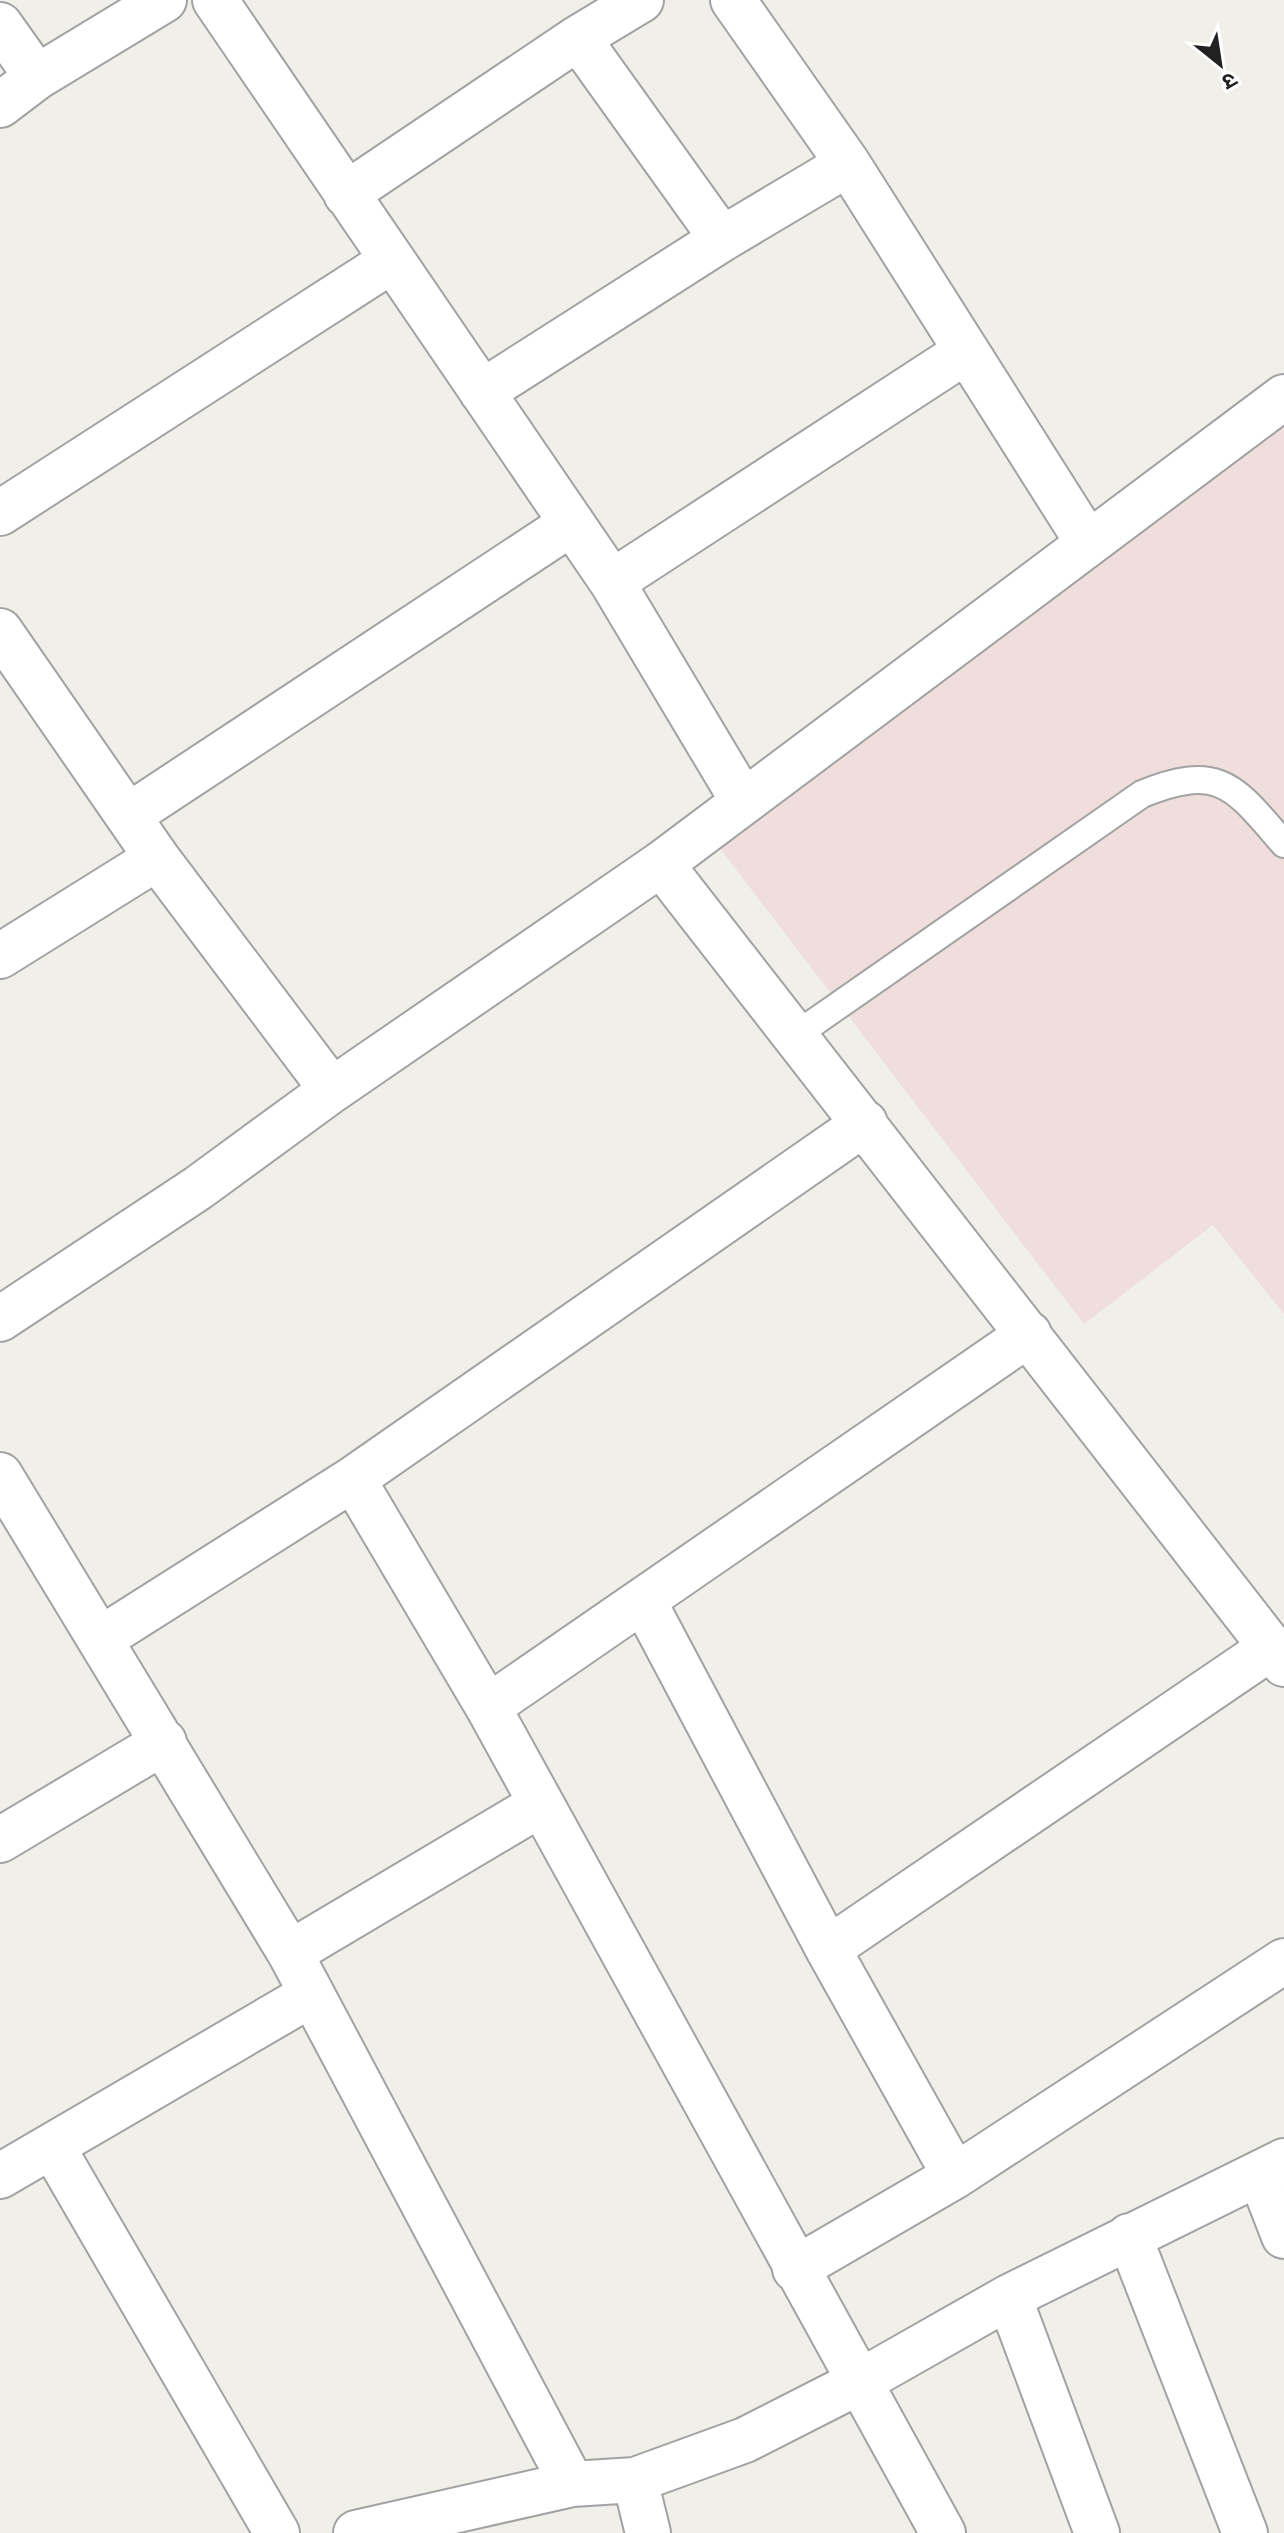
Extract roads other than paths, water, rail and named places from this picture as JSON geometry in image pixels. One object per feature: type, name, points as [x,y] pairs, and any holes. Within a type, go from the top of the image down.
[{"type":"street","points":[[0,105],[37,77],[164,0]]},
{"type":"street","points":[[215,0],[612,582],[743,801]]},
{"type":"street","points":[[346,194],[578,38],[641,0]]},
{"type":"street","points":[[733,0],[848,164],[1088,543]]},
{"type":"street","points":[[0,25],[37,77]]},
{"type":"street","points":[[578,38],[722,239]]},
{"type":"street","points":[[482,392],[722,239],[848,164]]},
{"type":"street","points":[[0,513],[391,261]]},
{"type":"street","points":[[612,582],[965,352]]},
{"type":"street","points":[[0,1319],[198,1188],[332,1090],[661,864],[1284,397]]},
{"type":"street","points":[[128,816],[572,523]]},
{"type":"street","points":[[0,631],[157,858],[332,1090]]},
{"type":"street","points":[[0,956],[157,858]]},
{"type":"street","points":[[661,864],[1278,1656],[828,1949]]},
{"type":"street","points":[[102,1638],[353,1479],[865,1123]]},
{"type":"street","points":[[488,1707],[1029,1334]]},
{"type":"street","points":[[0,1475],[12,1523],[102,1638],[290,1953],[572,2484]]},
{"type":"street","points":[[353,1479],[488,1707],[943,2533]]},
{"type":"street","points":[[644,1602],[828,1949],[955,2176]]},
{"type":"street","points":[[0,1840],[164,1742]]},
{"type":"street","points":[[290,1953],[541,1804]]},
{"type":"street","points":[[795,2269],[955,2176],[1284,1961]]},
{"type":"street","points":[[0,2176],[312,1994]]},
{"type":"street","points":[[52,2146],[277,2533]]},
{"type":"street","points":[[356,2533],[572,2484],[635,2480],[745,2440],[861,2381],[1009,2297],[1272,2167],[1284,2236]]},
{"type":"street","points":[[1129,2236],[1245,2533]]},
{"type":"street","points":[[1009,2297],[1097,2533]]},
{"type":"street","points":[[635,2480],[648,2533]]},
{"type":"lane","points":[[796,1035],[1142,794],[1167,784],[1198,779],[1222,783],[1239,793],[1284,844]]}]
